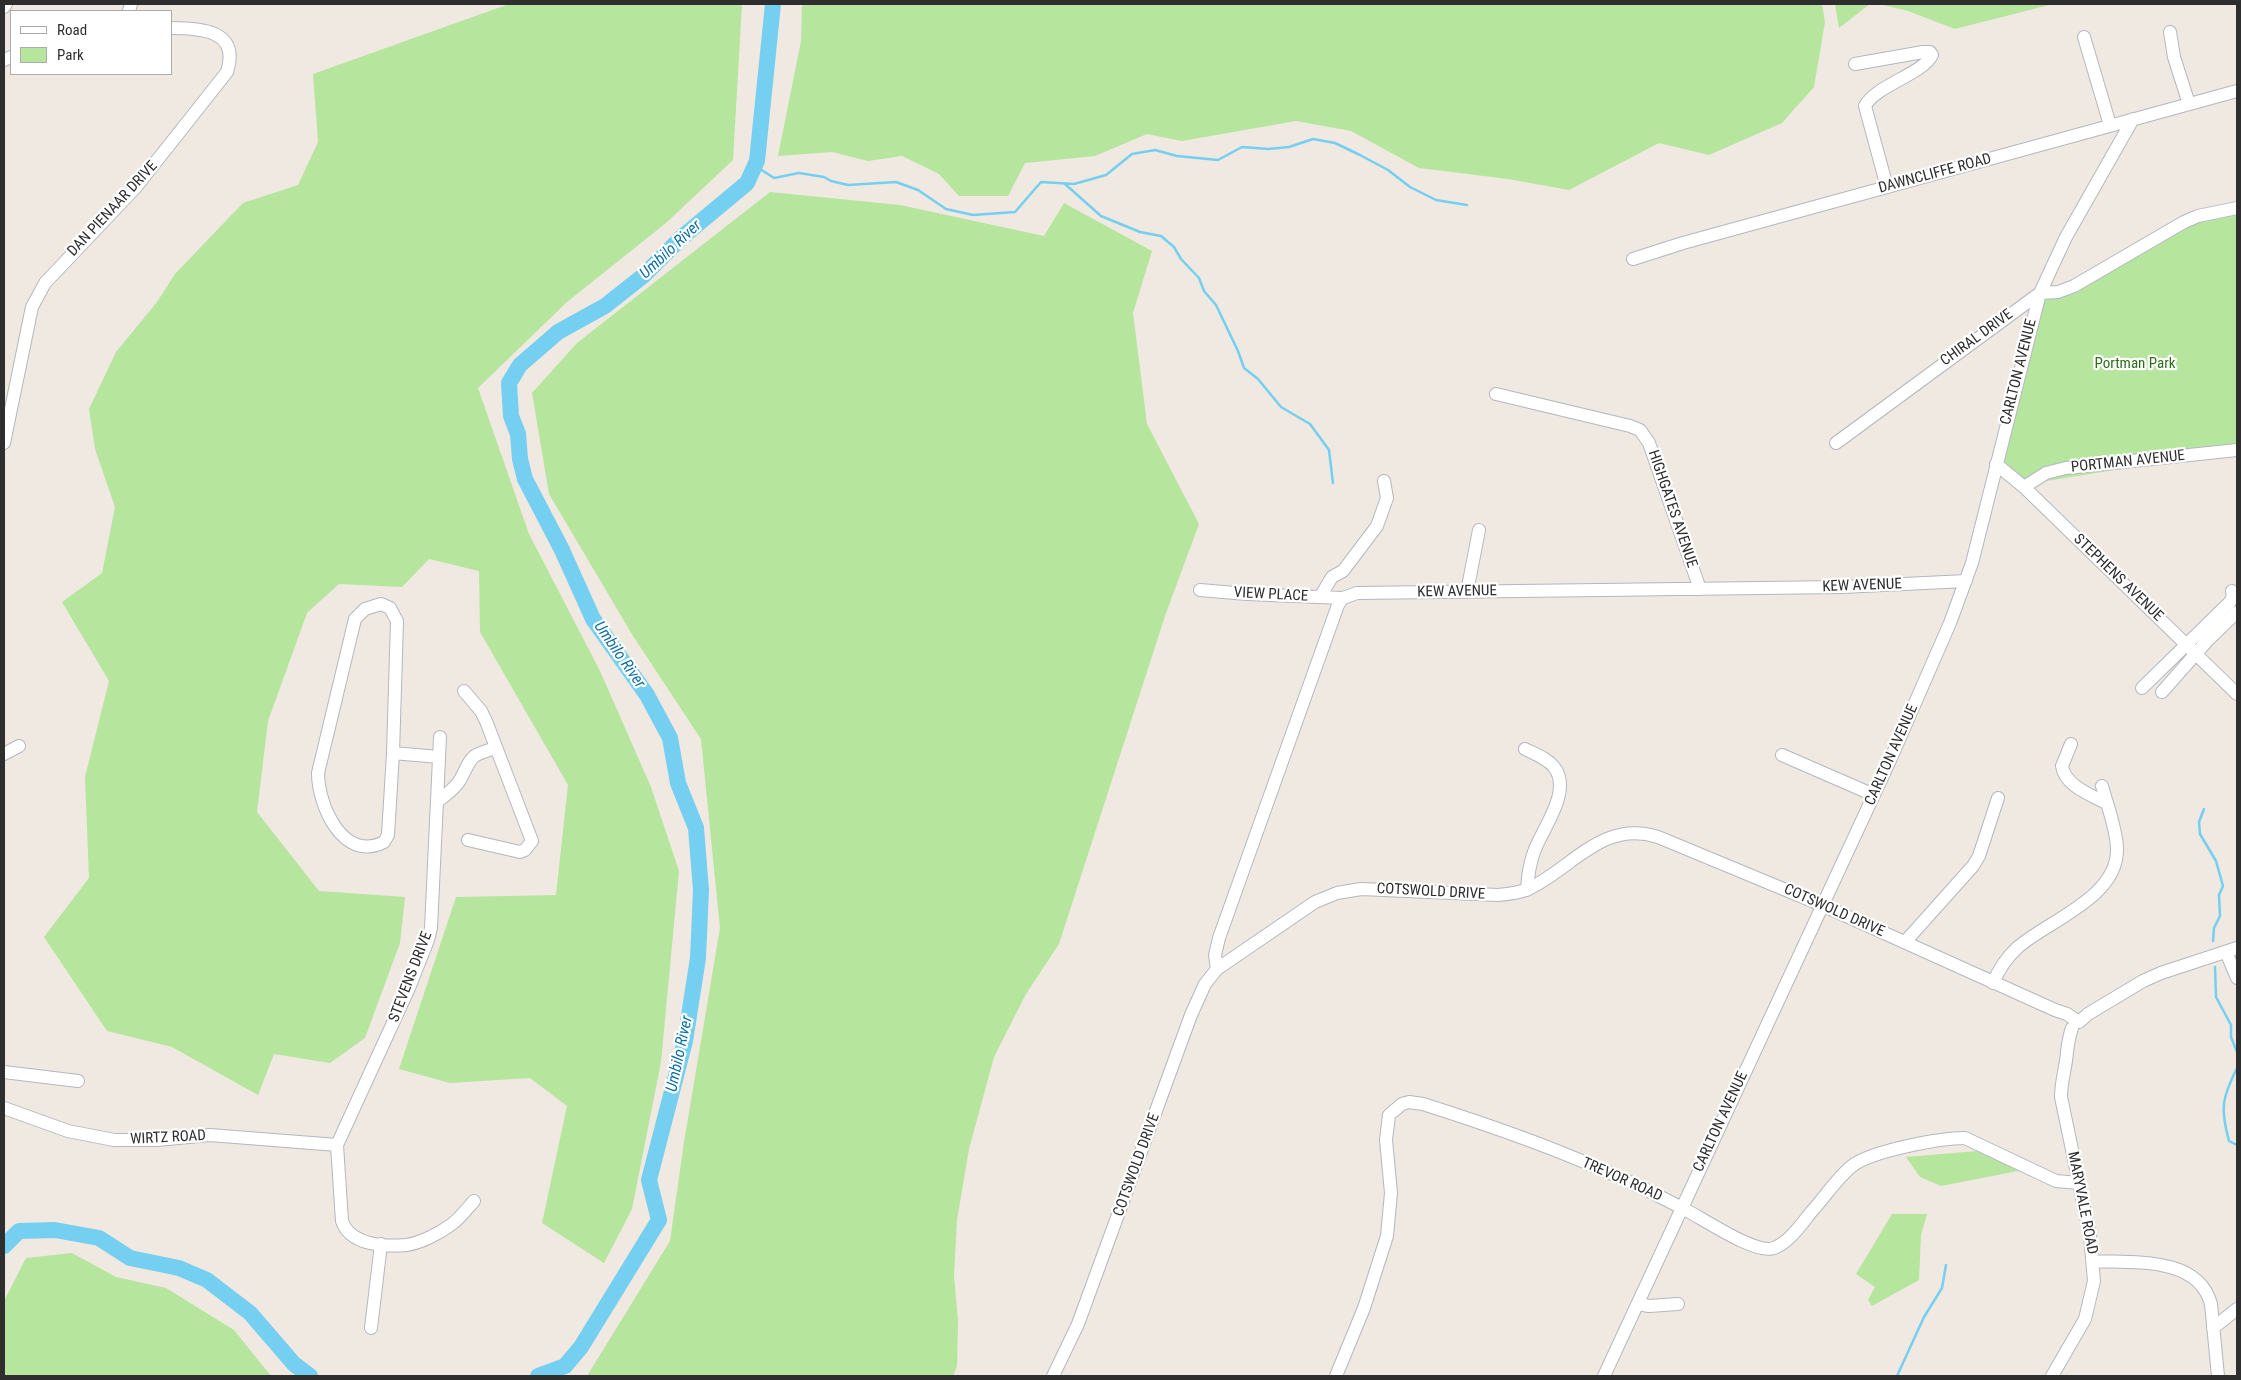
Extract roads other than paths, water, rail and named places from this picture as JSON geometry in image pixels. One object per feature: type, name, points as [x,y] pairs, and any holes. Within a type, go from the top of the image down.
[{"type":"street","name":"DAN PIENAAR DRIVE","points":[[4,444],[32,307],[37,295],[59,267],[136,187],[227,72],[231,60],[230,50],[225,42],[216,34],[203,29],[172,28]]},
{"type":"street","points":[[2170,32],[2174,57],[2189,104]]},
{"type":"street","points":[[2084,37],[2110,126]]},
{"type":"street","points":[[1855,64],[1928,52],[1932,55],[1926,62],[1884,89],[1865,106],[1887,187]]},
{"type":"street","name":"DAWNCLIFFE ROAD","points":[[1633,259],[1683,243],[2237,91]]},
{"type":"street","name":"CARLTON AVENUE","points":[[1604,1376],[1874,795],[1950,623],[1966,582],[2040,293],[2066,237],[2133,119]]},
{"type":"street","name":"CHIRAL DRIVE","points":[[1836,443],[2040,293],[2058,292],[2074,286],[2184,222],[2198,216],[2237,208]]},
{"type":"street","name":"HIGHGATES AVENUE","points":[[1496,394],[1640,430],[1649,443],[1700,589]]},
{"type":"street","name":"PORTMAN AVENUE","points":[[2024,487],[2046,474],[2066,468],[2237,450]]},
{"type":"street","name":"STEPHENS AVENUE","points":[[1996,464],[2024,487],[2237,694]]},
{"type":"street","points":[[1320,597],[1332,578],[1343,571],[1377,526],[1387,498],[1384,482]]},
{"type":"street","points":[[1467,592],[1479,530]]},
{"type":"street","name":"KEW AVENUE","points":[[1343,598],[1357,593],[1842,587],[1966,582]]},
{"type":"street","name":"VIEW PLACE","points":[[1200,590],[1343,598]]},
{"type":"street","points":[[2142,688],[2230,602],[2233,596],[2232,591]]},
{"type":"street","points":[[1217,969],[1215,955],[1219,938],[1338,605],[1343,598]]},
{"type":"street","points":[[382,604],[390,608],[397,621],[393,753],[388,835],[384,842],[378,845],[362,845],[342,835],[333,825],[321,800],[318,773],[355,619],[364,609],[382,604]]},
{"type":"street","points":[[2162,692],[2207,641],[2237,612]]},
{"type":"street","points":[[464,691],[481,711],[532,841],[525,850],[520,852],[468,840]]},
{"type":"street","name":"STEVENS DRIVE","points":[[337,1145],[409,988],[428,940],[433,913],[440,737]]},
{"type":"street","points":[[2071,744],[2062,766],[2066,776],[2078,787],[2106,803]]},
{"type":"street","points":[[4,754],[19,746]]},
{"type":"street","points":[[437,802],[454,787],[468,760],[474,755],[496,748]]},
{"type":"street","points":[[1525,749],[1547,760],[1555,768],[1561,784],[1560,795],[1534,850],[1529,868],[1527,890]]},
{"type":"street","points":[[393,753],[439,757]]},
{"type":"street","points":[[1782,756],[1874,795]]},
{"type":"street","points":[[1993,982],[2002,965],[2018,946],[2072,912],[2111,875],[2116,864],[2117,848],[2102,786]]},
{"type":"street","points":[[1905,942],[1973,866],[1979,856],[1998,798]]},
{"type":"street","name":"COTSWOLD DRIVE","points":[[1053,1376],[1078,1324],[1191,1015],[1205,984],[1217,969],[1316,902],[1337,893],[1361,889],[1498,895],[1527,890],[1592,845],[1622,834],[1636,832],[1658,837],[1822,905],[2055,1010],[2077,1026]]},
{"type":"street","points":[[2232,950],[2237,978]]},
{"type":"street","name":"MARYVALE ROAD","points":[[2052,1376],[2085,1319],[2094,1281],[2094,1261],[2061,1097],[2061,1080],[2067,1052],[2077,1026],[2094,1019],[2105,1005],[2143,981],[2161,973],[2232,950]]},
{"type":"street","points":[[4,1072],[78,1081]]},
{"type":"street","name":"TREVOR ROAD","points":[[1336,1376],[1364,1308],[1388,1236],[1391,1193],[1386,1126],[1389,1115],[1402,1104],[1423,1104],[1563,1153],[1681,1207],[1748,1243],[1765,1249],[1775,1248],[1790,1237],[1852,1166],[1877,1155],[1949,1138],[1965,1138],[2056,1181],[2079,1183]]},
{"type":"street","name":"WIRTZ ROAD","points":[[4,1108],[68,1131],[114,1140],[157,1140],[210,1135],[337,1145]]},
{"type":"street","points":[[337,1145],[342,1221],[344,1229],[353,1237],[367,1242],[407,1245],[437,1234],[454,1223],[474,1201]]},
{"type":"street","points":[[371,1328],[381,1244]]},
{"type":"street","points":[[2094,1261],[2171,1267],[2186,1272],[2201,1283],[2208,1294],[2218,1376]]},
{"type":"street","points":[[1638,1304],[1648,1306],[1678,1304]]},
{"type":"street","points":[[2213,1328],[2237,1309]]},
{"type":"waterway","name":"Umbilo River","points":[[538,1376],[565,1366],[581,1347],[659,1220],[649,1180],[685,1041],[698,958],[701,890],[696,828],[678,783],[670,738],[647,695],[593,619],[562,550],[525,479],[520,459],[518,434],[511,416],[509,383],[520,365],[558,332],[605,306],[643,276],[681,238],[747,183],[757,161],[773,4]]},
{"type":"waterway","points":[[753,171],[760,169],[774,178],[799,173],[824,177],[831,181],[848,185],[896,182],[918,190],[946,209],[973,215],[1015,212],[1041,182],[1074,184],[1106,175],[1132,154],[1155,150],[1177,156],[1218,160],[1242,147],[1268,149],[1289,147],[1313,139],[1335,143],[1360,155],[1388,170],[1410,187],[1436,200],[1467,205]]},
{"type":"waterway","points":[[1065,184],[1101,216],[1140,232],[1161,236],[1174,247],[1181,259],[1199,278],[1204,291],[1216,305],[1244,368],[1258,379],[1281,407],[1310,424],[1329,450],[1333,483]]},
{"type":"waterway","points":[[2204,809],[2199,822],[2200,834],[2216,861],[2223,886],[2219,895],[2220,916],[2214,928],[2213,941]]},
{"type":"waterway","points":[[2215,967],[2216,997],[2231,1025],[2231,1037],[2237,1052]]},
{"type":"waterway","points":[[2237,1068],[2228,1087],[2224,1103],[2224,1120],[2229,1141],[2237,1145]]},
{"type":"waterway","name":"Umbilo River","points":[[4,1246],[19,1231],[55,1230],[99,1238],[130,1258],[179,1268],[207,1280],[250,1313],[294,1364],[310,1376]]},
{"type":"waterway","points":[[1897,1376],[1924,1317],[1942,1288],[1946,1265]]},
{"type":"park label","name":"Portman Park","points":[[2135,364]]}]
